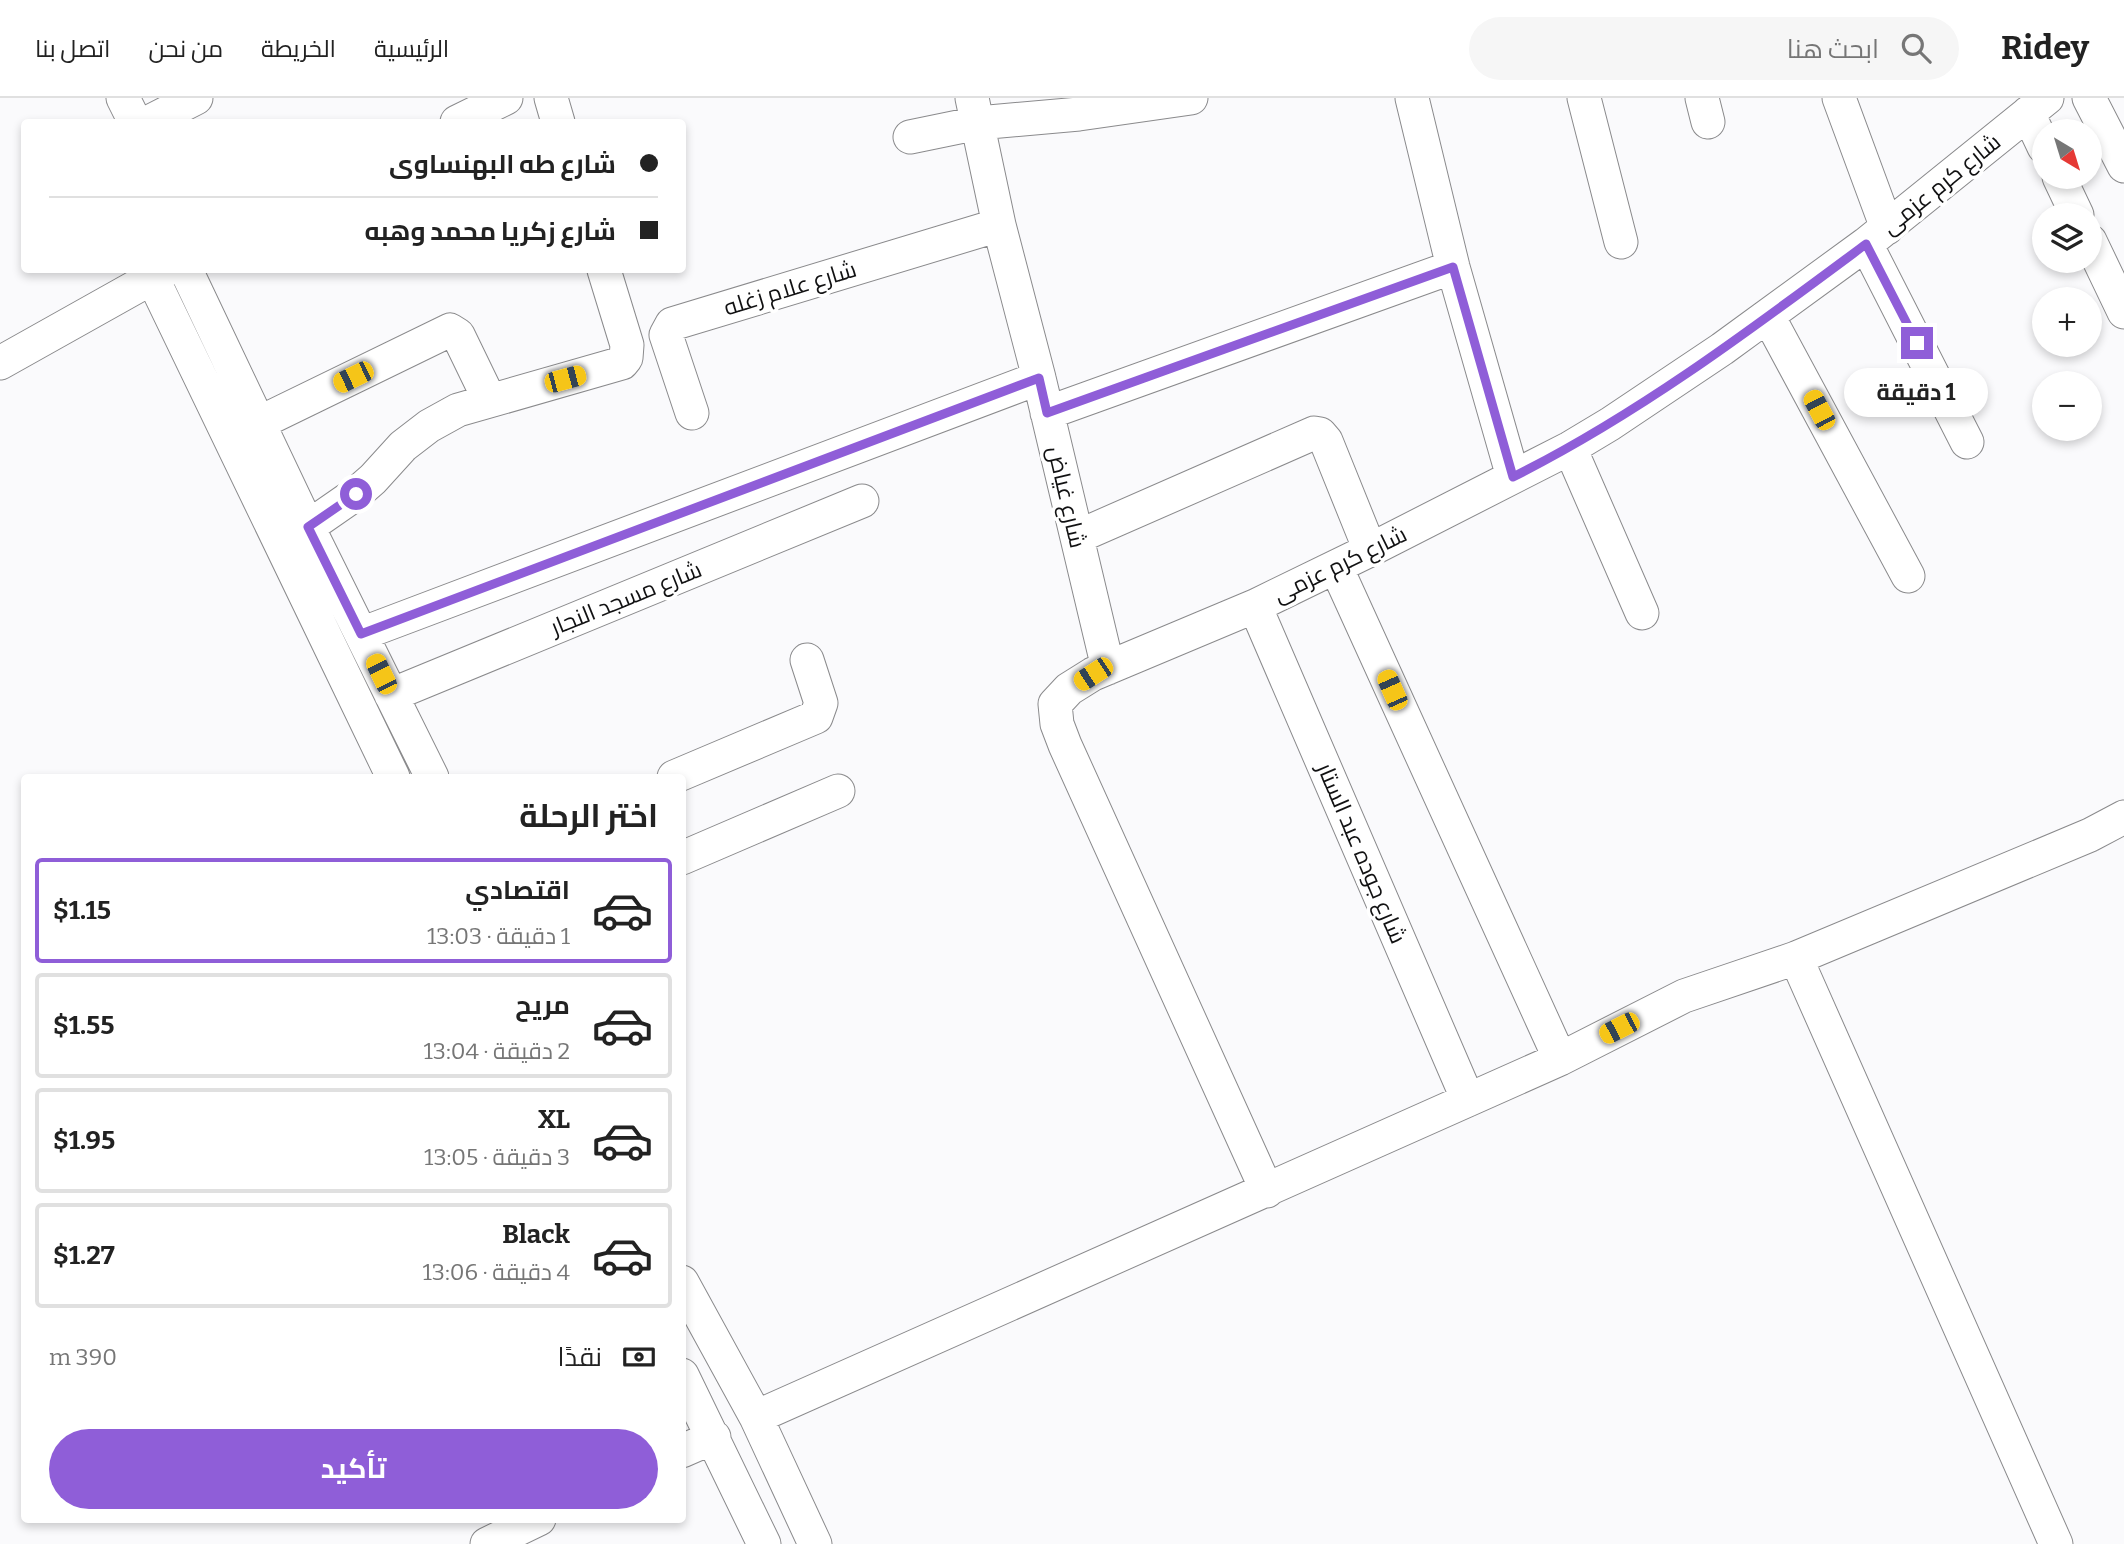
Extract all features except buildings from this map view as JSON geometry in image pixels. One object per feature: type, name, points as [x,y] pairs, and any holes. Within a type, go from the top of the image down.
[{"type":"street","points":[[123,98],[134,119]]},
{"type":"street","points":[[155,119],[197,98]]},
{"type":"street","points":[[463,119],[506,98]]},
{"type":"street","points":[[551,98],[557,119]]},
{"type":"street","points":[[910,137],[975,110],[1079,114],[1191,98]]},
{"type":"street","points":[[1412,98],[1453,267],[1513,477]]},
{"type":"street","points":[[1584,98],[1621,242]]},
{"type":"street","points":[[1839,98],[1876,236],[1967,442]]},
{"type":"street","points":[[2090,98],[2124,166]]},
{"type":"street","name":"شارع كرم عزمى","points":[[1266,1191],[1057,724],[1055,704],[1069,689],[1093,674],[1255,606],[1336,567],[1570,448],[1610,424],[1768,316],[1876,236],[2037,105]]},
{"type":"street","name":"شارع غياض","points":[[975,110],[999,225],[1039,378],[1108,668]]},
{"type":"street","name":"شارع علام زغله","points":[[692,413],[666,335],[672,324],[999,225]]},
{"type":"street","points":[[2102,265],[2124,312]]},
{"type":"street","points":[[1047,413],[1453,267]]},
{"type":"street","points":[[0,363],[159,273],[392,774]]},
{"type":"street","points":[[187,273],[308,527],[430,774]]},
{"type":"street","points":[[308,527],[356,494],[403,446],[429,426],[458,410],[616,365],[626,358],[627,345],[605,273]]},
{"type":"street","points":[[1768,316],[1909,576]]},
{"type":"street","points":[[259,423],[450,330],[458,335],[489,399]]},
{"type":"street","points":[[361,634],[1039,378]]},
{"type":"street","points":[[1077,537],[1314,433],[1324,437],[1370,550]]},
{"type":"street","points":[[1570,448],[1642,613]]},
{"type":"street","name":"شارع مسجد النجار","points":[[391,695],[862,502]]},
{"type":"street","points":[[1336,567],[1560,1059]]},
{"type":"street","name":"شارع جوده عبد الستار","points":[[1255,606],[1468,1101]]},
{"type":"street","points":[[681,774],[816,717],[821,703],[807,660]]},
{"type":"street","points":[[686,856],[838,791]]},
{"type":"street","points":[[756,1417],[1468,1101],[1560,1059],[1684,996],[1796,958],[2090,835],[2124,817]]},
{"type":"street","points":[[1796,958],[2056,1544]]},
{"type":"street","points":[[686,1289],[756,1417],[815,1544]]},
{"type":"street","points":[[686,1380],[730,1368]]},
{"type":"street","points":[[686,1382],[764,1544]]},
{"type":"street","points":[[686,1449],[713,1437]]},
{"type":"street","points":[[486,1544],[531,1523]]},
{"type":"route","points":[[356,494],[308,527],[361,634],[1039,378],[1047,413],[1453,267],[1513,477],[1610,424],[1722,349],[1866,244],[1917,343]]}]
